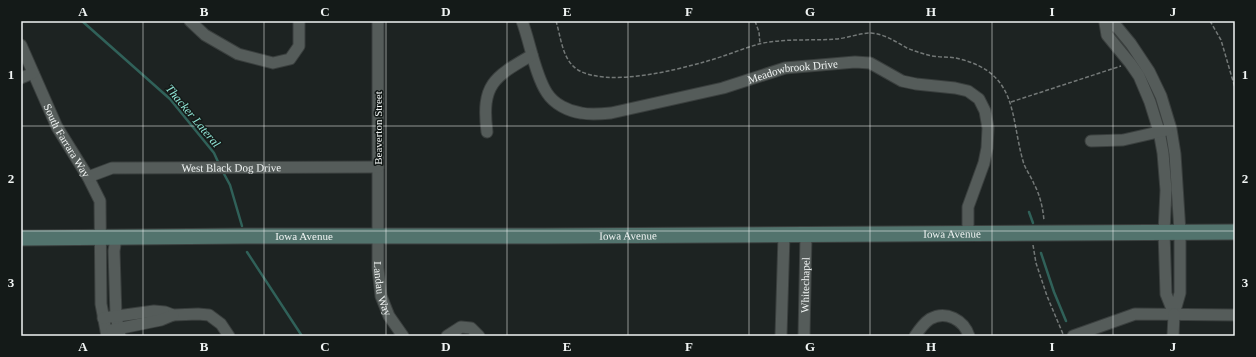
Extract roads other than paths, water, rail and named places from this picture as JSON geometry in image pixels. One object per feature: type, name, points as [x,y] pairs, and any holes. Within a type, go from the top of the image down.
[{"type":"street","points":[[190,21],[205,34],[238,54],[273,63],[290,59],[299,46],[299,21]]},
{"type":"street","name":"Beaverton Street","points":[[378,21],[378,235]]},
{"type":"street","name":"Meadowbrook Drive","points":[[522,21],[532,55],[547,93],[555,102],[567,109],[580,113],[611,113],[716,90],[785,68],[854,62],[870,63],[902,81],[968,91],[979,99],[985,111],[988,128],[987,148],[984,163],[968,207],[968,233]]},
{"type":"street","points":[[1102,22],[1107,35],[1130,63],[1144,74],[1161,96],[1171,129],[1176,161],[1180,232],[1180,293],[1174,314],[1173,336]]},
{"type":"street","points":[[1102,22],[1117,27],[1131,44],[1144,74],[1150,102],[1159,131],[1163,153],[1166,190],[1164,232],[1166,294],[1174,314]]},
{"type":"street","name":"South Farrara Way","points":[[21,45],[57,127],[88,177],[100,202],[100,269],[103,318],[106,334]]},
{"type":"street","points":[[486,132],[485,118],[487,95],[493,82],[506,70],[532,55]]},
{"type":"street","points":[[21,78],[33,73]]},
{"type":"street","points":[[1091,142],[1123,140],[1171,129]]},
{"type":"street","name":"West Black Dog Drive","points":[[88,177],[112,168],[378,167]]},
{"type":"street","name":"Iowa Avenue","points":[[21,238],[378,235],[806,235],[1235,232]]},
{"type":"street","name":"Landau Way","points":[[378,235],[378,268],[381,296],[389,316],[403,336]]},
{"type":"street","name":"Whitechapel","points":[[782,336],[784,235]]},
{"type":"street","name":"Whitechapel","points":[[804,336],[806,235]]},
{"type":"street","points":[[116,238],[114,252],[116,316],[119,333]]},
{"type":"street","points":[[103,318],[154,311],[173,314],[209,315],[221,324],[229,336]]},
{"type":"street","points":[[106,334],[119,333],[161,320],[173,314]]},
{"type":"street","points":[[1073,336],[1135,314],[1235,315]]},
{"type":"street","points":[[915,336],[925,323],[931,319],[945,316],[952,317],[962,323],[969,336]]},
{"type":"street","points":[[447,336],[461,327],[472,328],[479,336]]},
{"type":"waterway","name":"Thacker Lateral","points":[[82,21],[170,99],[214,153],[219,164]]},
{"type":"waterway","name":"Thacker Lateral","points":[[223,172],[230,185],[242,226]]},
{"type":"waterway","points":[[1029,212],[1033,223]]},
{"type":"waterway","name":"Thacker Lateral","points":[[247,252],[302,336]]},
{"type":"waterway","points":[[1041,253],[1054,292],[1066,321]]}]
